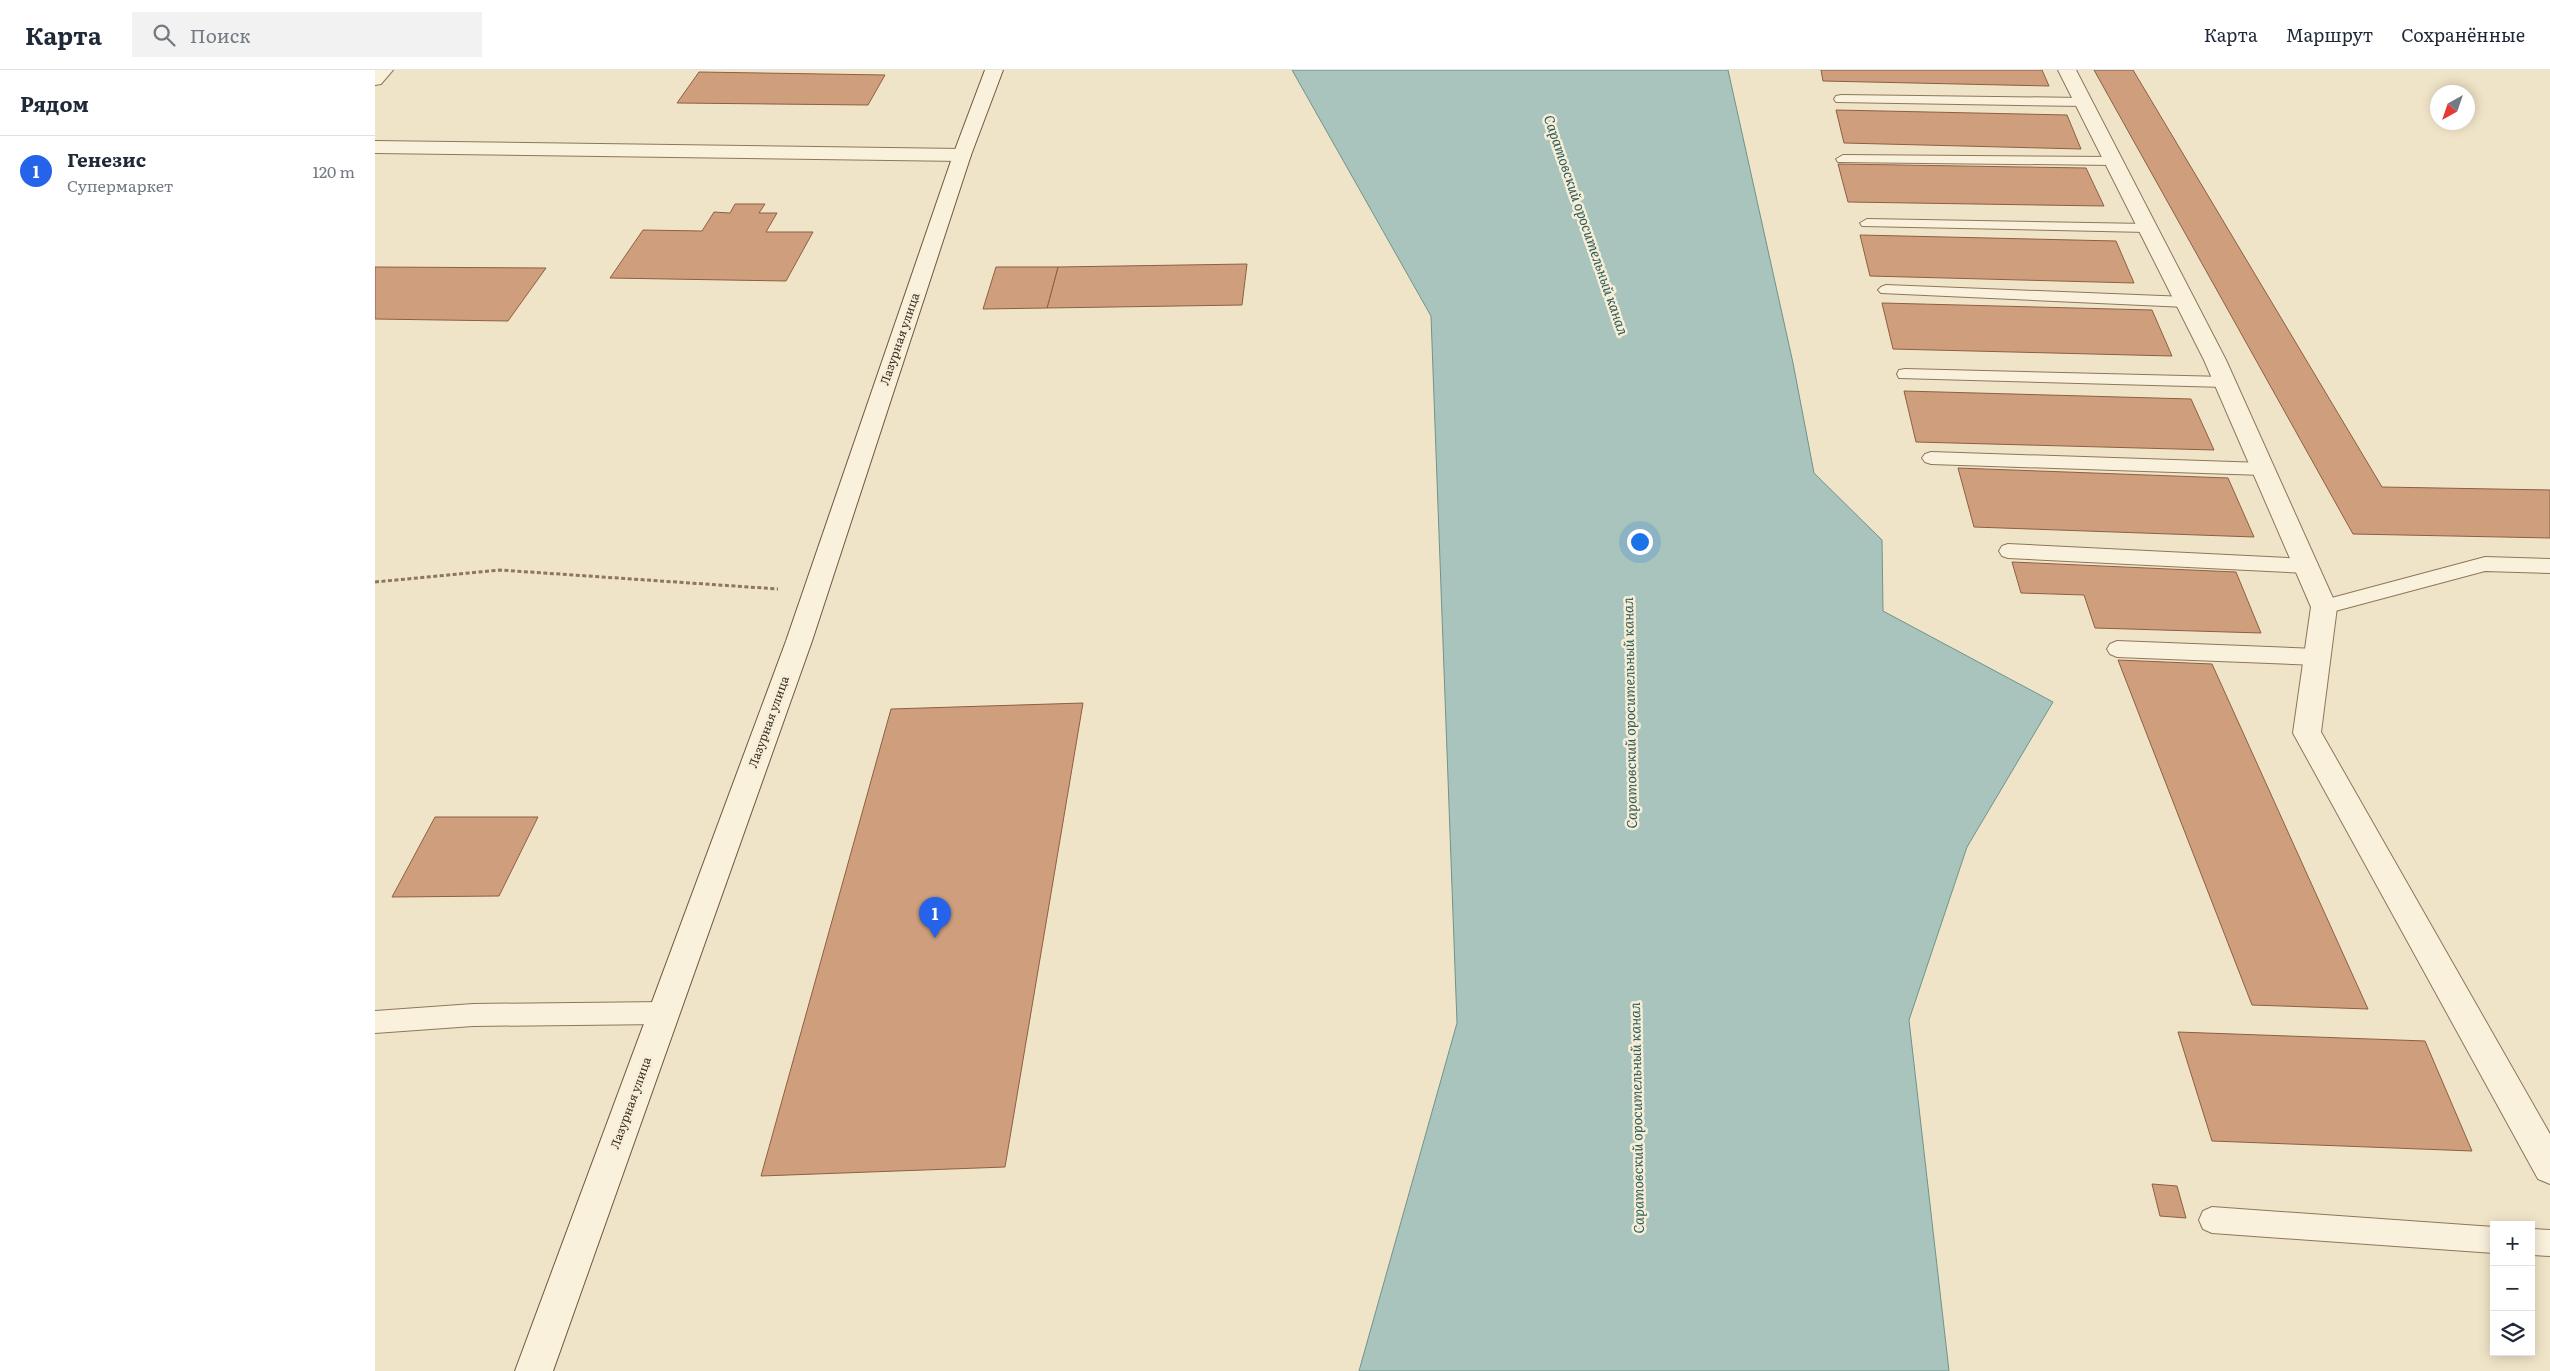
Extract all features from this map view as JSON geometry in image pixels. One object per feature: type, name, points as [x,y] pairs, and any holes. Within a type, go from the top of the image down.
[{"type":"street","points":[[375,80],[385,70]]},
{"type":"street","name":"Лазурная улица","points":[[534,1371],[816,591],[962,154],[993,70]]},
{"type":"street","points":[[2067,70],[2225,382],[2324,607],[2307,732],[2550,1167]]},
{"type":"street","points":[[375,147],[962,154]]},
{"type":"lane","points":[[1841,99],[2083,102]]},
{"type":"lane","points":[[1843,159],[2113,161]]},
{"type":"lane","points":[[1867,223],[2147,228]]},
{"type":"lane","points":[[1886,290],[2186,302]]},
{"type":"lane","points":[[1905,374],[2225,382]]},
{"type":"lane","points":[[1931,458],[2263,469]]},
{"type":"lane","points":[[2008,551],[2305,566]]},
{"type":"lane","points":[[2324,607],[2485,564],[2550,566]]},
{"type":"lane","points":[[2117,649],[2317,657]]},
{"type":"lane","points":[[375,1022],[473,1015],[664,1013]]},
{"type":"lane","points":[[2212,1220],[2490,1240]]},
{"type":"lane","points":[[2535,1242],[2550,1244]]},
{"type":"path","points":[[375,582],[500,570],[816,591]]},
{"type":"water","name":"Саратовский оросительный канал","points":[[1292,70],[1728,70],[1793,363],[1814,473],[1882,540],[1883,611],[2053,702],[1967,847],[1909,1020],[1949,1371],[1359,1371],[1457,1023],[1431,316]]},
{"type":"building","points":[[1821,70],[2042,70],[2049,86],[1823,81]]},
{"type":"building","points":[[2094,70],[2133,70],[2382,487],[2550,490],[2550,538],[2353,534]]},
{"type":"building","points":[[699,72],[885,75],[868,105],[677,103]]},
{"type":"building","points":[[1836,110],[2067,115],[2081,149],[1844,143]]},
{"type":"building","points":[[1838,164],[2086,168],[2104,206],[1848,202]]},
{"type":"building","points":[[735,204],[765,204],[759,213],[777,213],[766,232],[813,232],[786,281],[610,278],[643,230],[702,231],[714,212],[730,213]]},
{"type":"building","points":[[1860,235],[2116,241],[2134,283],[1870,276]]},
{"type":"building","points":[[1247,264],[1242,305],[1047,308],[1058,267]]},
{"type":"building","points":[[375,267],[546,268],[508,321],[375,319]]},
{"type":"building","points":[[996,267],[1058,267],[1047,308],[983,309]]},
{"type":"building","points":[[1882,303],[2152,310],[2172,356],[1893,349]]},
{"type":"building","points":[[1904,391],[2191,399],[2214,450],[1916,442]]},
{"type":"building","points":[[1958,468],[2228,478],[2254,537],[1974,527]]},
{"type":"building","points":[[2012,562],[2236,572],[2261,633],[2095,628],[2084,595],[2021,593]]},
{"type":"building","points":[[2118,660],[2212,664],[2368,1009],[2252,1005]]},
{"type":"building","points":[[1083,703],[1005,1167],[761,1176],[891,709]]},
{"type":"building","points":[[435,817],[538,817],[499,896],[392,897]]},
{"type":"building","points":[[2178,1032],[2425,1041],[2472,1151],[2212,1141]]},
{"type":"building","points":[[2152,1184],[2177,1186],[2186,1218],[2160,1216]]},
{"type":"place","name":"Генезис","points":[[935,938]]}]
